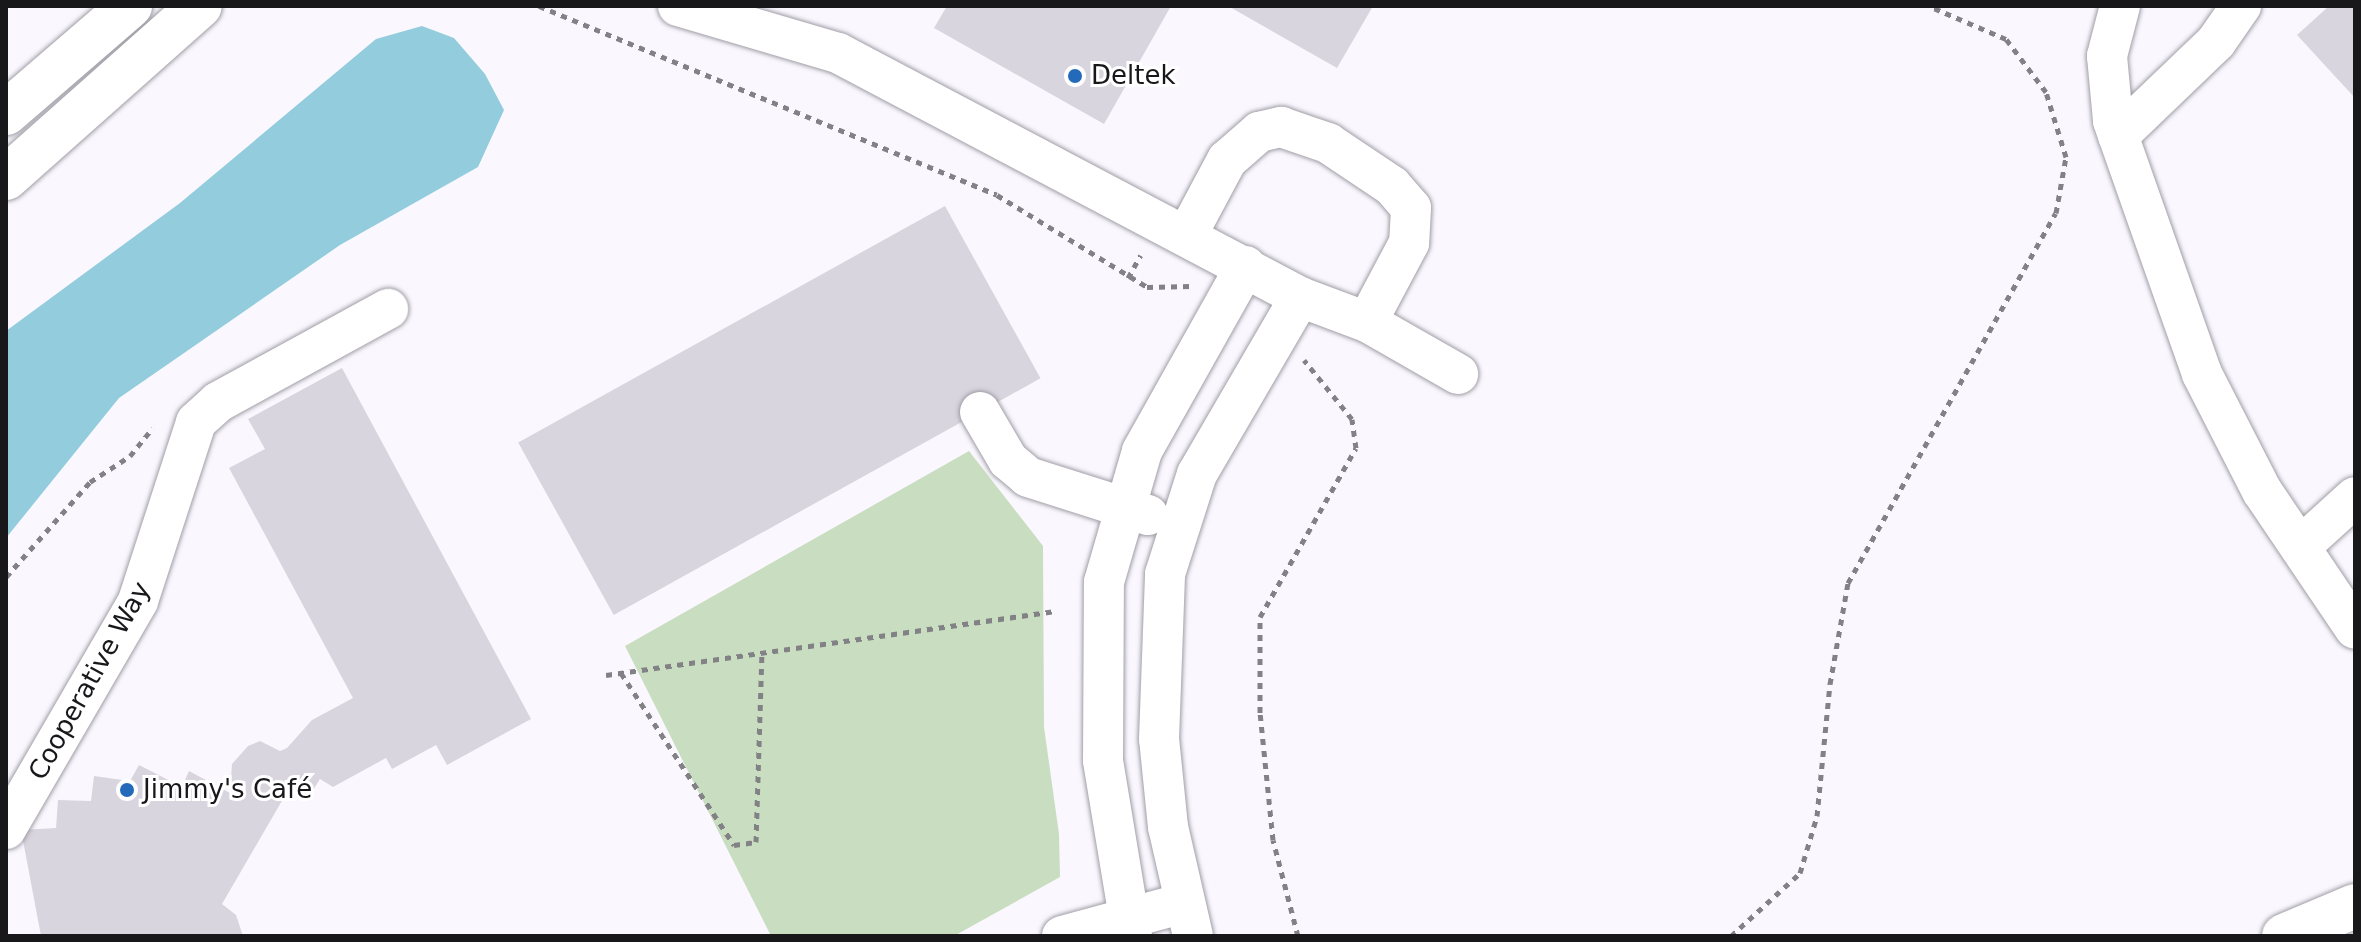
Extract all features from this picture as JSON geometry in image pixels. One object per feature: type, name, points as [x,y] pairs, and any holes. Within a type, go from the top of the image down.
[{"type":"main road","points":[[6,113],[130,6]]},
{"type":"main road","points":[[6,178],[200,6]]},
{"type":"main road","points":[[2284,936],[2355,906]]},
{"type":"street","points":[[678,6],[838,53],[1188,233],[1300,297],[1367,322],[1458,374]]},
{"type":"street","points":[[2120,6],[2107,56],[2109,104],[2202,374],[2245,462],[2355,629]]},
{"type":"street","points":[[2118,136],[2216,42],[2241,6]]},
{"type":"street","points":[[1188,233],[1227,160],[1259,132],[1281,127],[1328,143],[1392,186],[1411,208],[1409,243],[1367,322]]},
{"type":"street","points":[[1130,926],[1103,760],[1101,670],[1104,582],[1122,507],[1156,421],[1246,266]]},
{"type":"street","points":[[1062,936],[1188,919],[1168,827],[1158,711],[1165,574],[1178,524],[1212,443],[1300,297]]},
{"type":"street","name":"Cooperative Way","points":[[6,829],[138,601],[156,560],[196,422],[218,402],[388,309]]},
{"type":"street","points":[[980,412],[1008,460],[1028,477],[1178,524]]},
{"type":"street","points":[[2300,547],[2355,497]]},
{"type":"path","points":[[539,6],[997,195],[1134,281],[1168,290],[1199,288]]},
{"type":"path","points":[[1731,936],[1800,873],[1817,816],[1830,684],[1848,583],[2056,213],[2066,157],[2046,92],[2006,39],[1929,6]]},
{"type":"path","points":[[1295,350],[1352,419],[1356,448],[1260,617],[1260,713],[1273,840],[1298,936]]},
{"type":"path","points":[[606,675],[1055,611]]},
{"type":"path","points":[[621,673],[734,845],[745,844],[756,842],[762,653]]},
{"type":"green space","points":[[969,451],[1043,546],[1044,727],[1059,834],[1060,877],[954,936],[771,936],[625,646]]},
{"type":"water","points":[[422,26],[454,38],[485,74],[504,110],[478,167],[340,245],[119,398],[6,538],[6,331],[180,203],[376,39]]},
{"type":"building","name":"Deltek","points":[[947,6],[1171,6],[1104,124],[934,28]]},
{"type":"building","name":"Deltek","points":[[1228,6],[1373,6],[1337,68]]},
{"type":"building","points":[[2329,6],[2355,6],[2355,98],[2297,35]]},
{"type":"building","points":[[945,206],[1041,378],[614,615],[518,443]]},
{"type":"building","points":[[342,368],[531,719],[447,765],[436,745],[392,769],[386,758],[333,787],[320,779],[308,798],[290,787],[222,904],[236,915],[243,936],[41,936],[21,830],[56,828],[58,800],[91,801],[94,776],[130,781],[139,765],[182,787],[189,771],[230,793],[232,764],[248,746],[260,741],[280,751],[287,748],[312,720],[353,698],[229,468],[265,449],[248,419]]},
{"type":"place","name":"Deltek","points":[[1075,76]]},
{"type":"place","name":"Jimmy's Café","points":[[127,790]]}]
